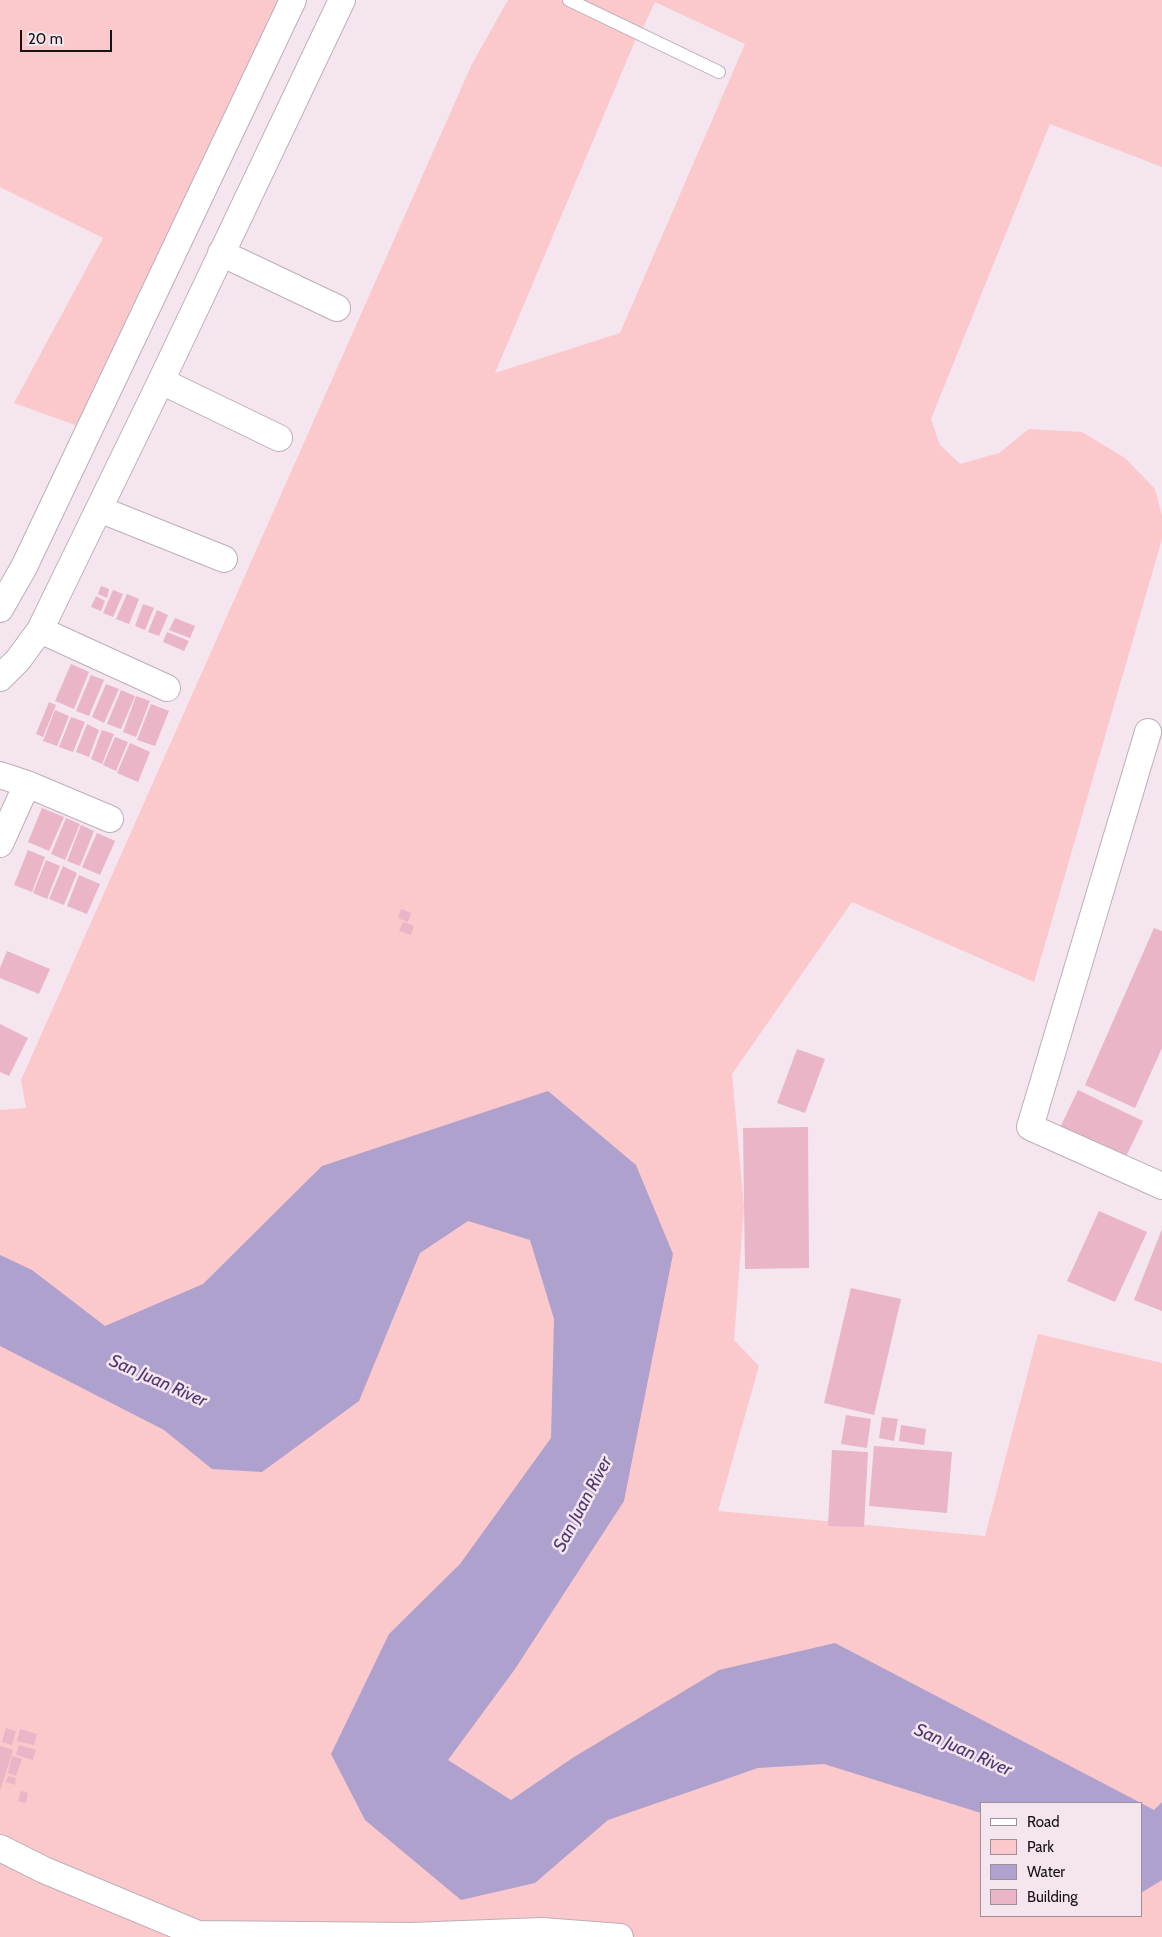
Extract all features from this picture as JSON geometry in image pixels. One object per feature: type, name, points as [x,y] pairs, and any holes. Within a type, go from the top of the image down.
[{"type":"street","points":[[0,609],[24,567],[293,0]]},
{"type":"street","points":[[0,678],[18,660],[40,630],[161,382],[342,0]]},
{"type":"street","points":[[221,253],[337,308]]},
{"type":"street","points":[[161,382],[279,438]]},
{"type":"street","points":[[100,508],[224,560]]},
{"type":"street","points":[[40,630],[167,688]]},
{"type":"street","points":[[1148,732],[1030,1127],[1162,1186]]},
{"type":"street","points":[[0,775],[27,784],[110,819]]},
{"type":"street","points":[[0,844],[27,784]]},
{"type":"street","points":[[0,1848],[44,1870],[198,1934],[411,1936],[542,1930],[620,1937]]},
{"type":"lane","points":[[568,0],[719,72]]},
{"type":"green space","points":[[0,0],[293,0],[89,430],[14,403],[103,238],[0,187]]},
{"type":"green space","points":[[508,0],[1162,0],[1162,167],[1050,124],[931,419],[940,445],[960,464],[999,453],[1029,429],[1082,432],[1125,458],[1155,489],[1162,516],[1162,539],[1034,982],[852,902],[732,1074],[744,1207],[734,1340],[759,1366],[718,1511],[985,1536],[1038,1334],[1162,1363],[1162,1937],[0,1937],[0,1110],[26,1108],[21,1080],[472,64]],"holes":[[[655,2],[745,44],[620,333],[495,373],[638,34],[640,34]]]},
{"type":"water","name":"San Juan River","points":[[548,1091],[636,1165],[673,1254],[624,1501],[515,1669],[448,1760],[511,1800],[574,1757],[719,1670],[835,1643],[1139,1802],[980,1802],[980,1813],[824,1764],[758,1768],[608,1820],[535,1883],[461,1900],[365,1820],[331,1754],[389,1634],[460,1564],[551,1438],[554,1319],[530,1240],[468,1221],[420,1253],[359,1401],[262,1472],[212,1469],[164,1430],[0,1346],[0,1255],[32,1270],[105,1326],[203,1284],[322,1166]]},
{"type":"water","points":[[1162,1802],[1162,1880],[1142,1892],[1142,1804],[1154,1810]]},
{"type":"building","points":[[101,586],[109,589],[107,598],[98,594]]},
{"type":"building","points":[[113,590],[123,594],[113,617],[103,613]]},
{"type":"building","points":[[127,594],[139,599],[129,624],[116,619]]},
{"type":"building","points":[[96,596],[105,601],[101,611],[91,607]]},
{"type":"building","points":[[143,604],[154,608],[145,630],[135,626]]},
{"type":"building","points":[[157,610],[168,615],[159,636],[148,632]]},
{"type":"building","points":[[175,618],[195,626],[190,638],[169,630]]},
{"type":"building","points":[[167,632],[189,641],[184,651],[163,642]]},
{"type":"building","points":[[71,664],[89,672],[74,709],[55,701]]},
{"type":"building","points":[[91,675],[104,680],[89,716],[76,711]]},
{"type":"building","points":[[106,684],[119,689],[104,723],[92,717]]},
{"type":"building","points":[[121,690],[135,696],[121,729],[107,724]]},
{"type":"building","points":[[136,696],[150,701],[136,737],[123,732]]},
{"type":"building","points":[[49,702],[56,705],[43,737],[36,734]]},
{"type":"building","points":[[151,704],[169,711],[155,746],[137,740]]},
{"type":"building","points":[[55,710],[69,716],[57,746],[43,741]]},
{"type":"building","points":[[71,717],[85,722],[73,752],[59,747]]},
{"type":"building","points":[[87,724],[99,730],[89,757],[76,752]]},
{"type":"building","points":[[102,730],[114,734],[102,764],[91,759]]},
{"type":"building","points":[[115,737],[128,742],[116,771],[103,765]]},
{"type":"building","points":[[130,743],[150,752],[138,782],[117,773]]},
{"type":"building","points":[[42,808],[64,817],[49,851],[28,842]]},
{"type":"building","points":[[66,818],[80,824],[65,860],[51,854]]},
{"type":"building","points":[[81,825],[94,831],[80,866],[67,861]]},
{"type":"building","points":[[97,833],[115,841],[100,875],[82,867]]},
{"type":"building","points":[[28,850],[45,857],[32,892],[14,885]]},
{"type":"building","points":[[46,860],[60,866],[47,899],[33,893]]},
{"type":"building","points":[[63,866],[77,873],[64,905],[49,899]]},
{"type":"building","points":[[79,875],[100,884],[87,914],[67,906]]},
{"type":"building","points":[[401,909],[411,913],[408,922],[398,918]]},
{"type":"building","points":[[403,922],[414,926],[411,935],[399,931]]},
{"type":"building","points":[[1154,928],[1162,931],[1162,1048],[1135,1108],[1085,1085]]},
{"type":"building","points":[[7,951],[50,969],[39,994],[0,978],[0,968]]},
{"type":"building","points":[[0,1024],[28,1038],[9,1076],[0,1072]]},
{"type":"building","points":[[797,1049],[825,1059],[805,1113],[777,1103]]},
{"type":"building","points":[[1078,1090],[1143,1121],[1122,1165],[1057,1134]]},
{"type":"building","points":[[808,1127],[809,1268],[745,1269],[743,1128]]},
{"type":"building","points":[[1099,1211],[1147,1232],[1115,1302],[1067,1281]]},
{"type":"building","points":[[1162,1229],[1162,1311],[1134,1300]]},
{"type":"building","points":[[851,1288],[901,1299],[874,1415],[824,1403]]},
{"type":"building","points":[[846,1415],[871,1419],[867,1448],[841,1444]]},
{"type":"building","points":[[882,1417],[898,1419],[894,1441],[879,1438]]},
{"type":"building","points":[[901,1425],[926,1429],[924,1445],[899,1441]]},
{"type":"building","points":[[874,1446],[952,1452],[947,1513],[869,1506]]},
{"type":"building","points":[[832,1450],[868,1452],[864,1527],[828,1526]]},
{"type":"building","points":[[6,1728],[16,1731],[12,1745],[2,1742]]},
{"type":"building","points":[[20,1729],[37,1734],[34,1745],[17,1741]]},
{"type":"building","points":[[19,1745],[36,1750],[33,1760],[16,1755]]},
{"type":"building","points":[[0,1746],[13,1750],[0,1791]]},
{"type":"building","points":[[12,1756],[22,1759],[16,1776],[8,1773]]},
{"type":"building","points":[[8,1776],[16,1778],[15,1785],[6,1782]]},
{"type":"building","points":[[21,1791],[28,1793],[26,1803],[18,1801]]}]
